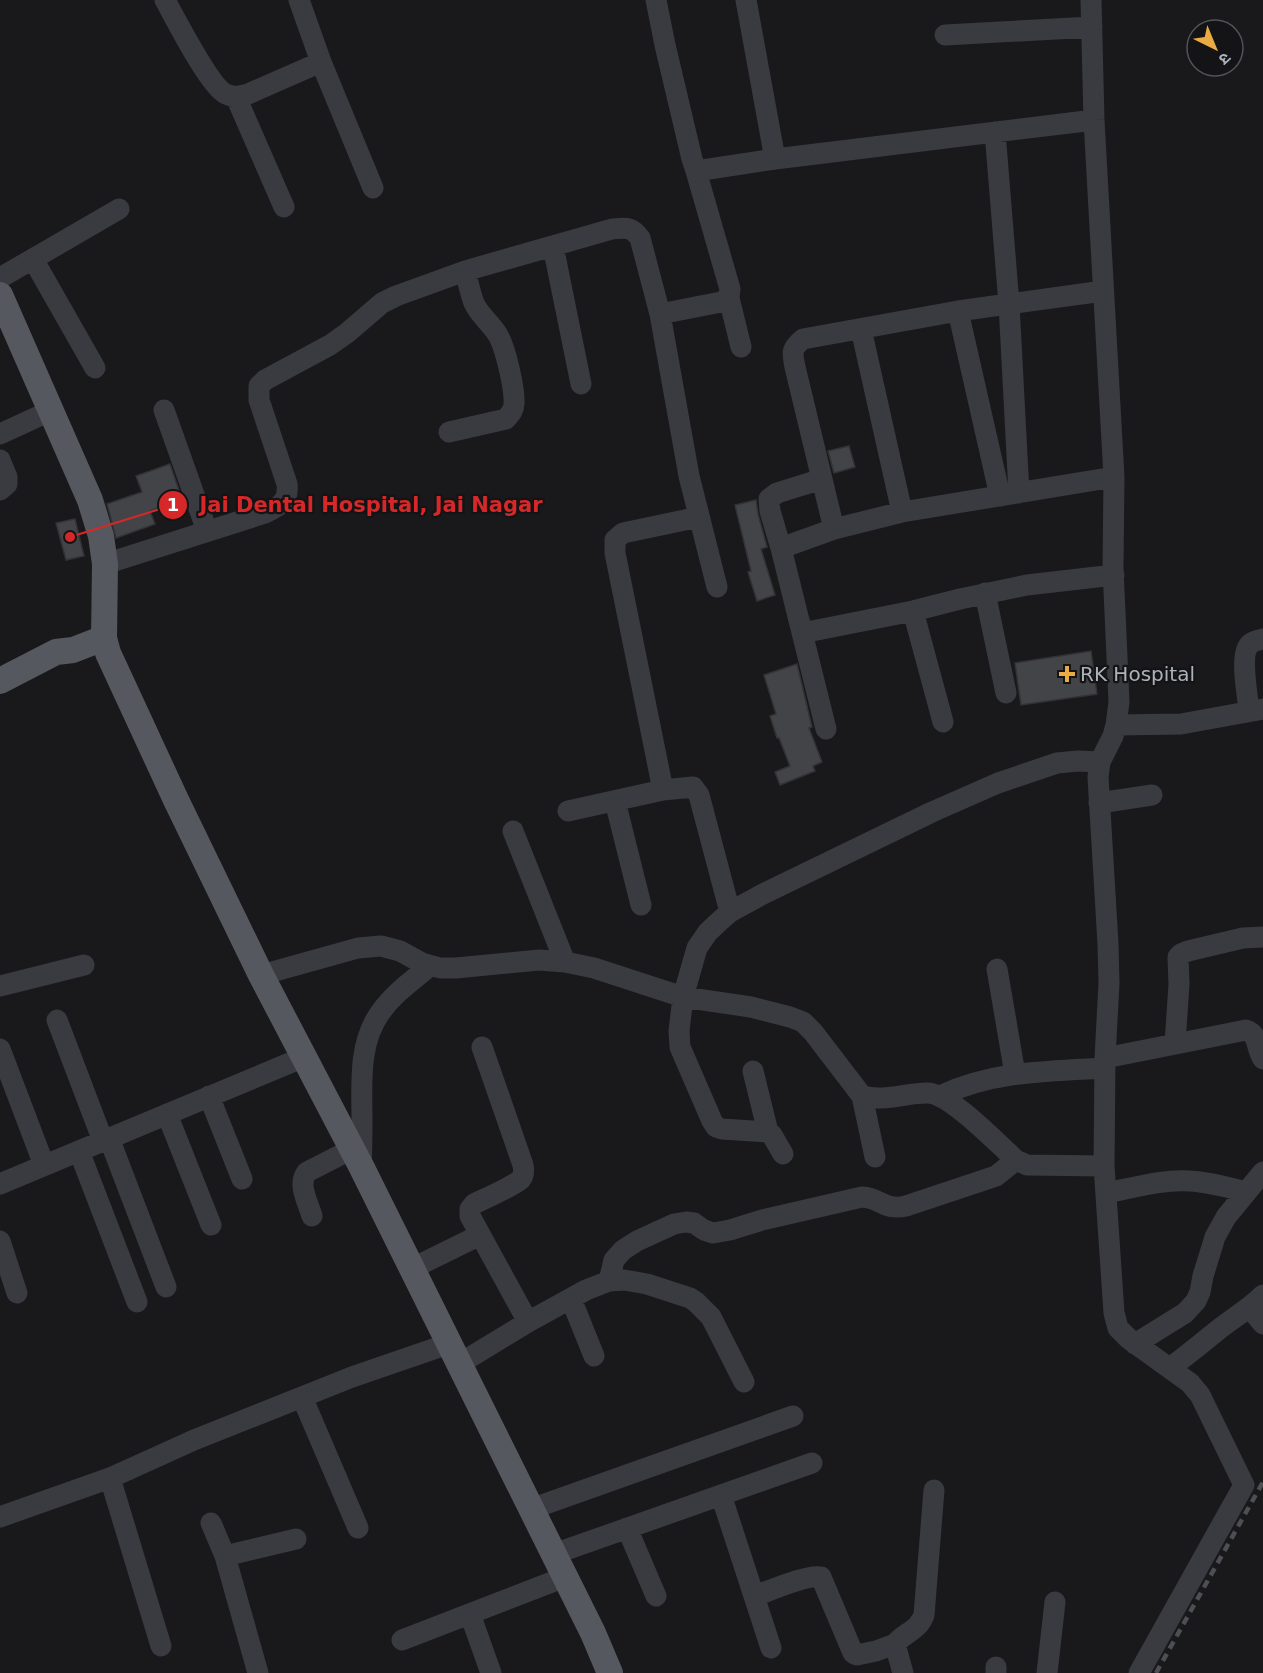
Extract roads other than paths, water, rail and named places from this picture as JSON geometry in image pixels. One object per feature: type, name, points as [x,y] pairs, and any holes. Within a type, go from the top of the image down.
[{"type":"main road","points":[[0,295],[90,500],[101,536],[105,564],[104,638],[108,653],[261,975],[356,1157],[593,1633],[610,1673]]},
{"type":"main road","points":[[0,681],[56,652],[73,650],[104,638]]},
{"type":"street","points":[[165,0],[212,82],[224,94],[236,97],[266,87],[321,62]]},
{"type":"street","points":[[299,0],[321,62],[373,188]]},
{"type":"street","points":[[656,0],[692,159],[730,289],[729,298],[741,347]]},
{"type":"street","points":[[746,0],[775,159]]},
{"type":"street","points":[[1091,0],[1094,120],[1114,477],[1114,575],[1119,702],[1113,736],[1100,762],[1098,777],[1109,982],[1104,1166],[1114,1314],[1118,1328],[1135,1344],[1190,1383],[1200,1395],[1244,1485],[1139,1673]]},
{"type":"street","points":[[945,35],[1092,27]]},
{"type":"street","points":[[236,97],[284,207]]},
{"type":"street","points":[[696,171],[775,159],[1094,120]]},
{"type":"street","points":[[995,132],[1009,304],[1009,495]]},
{"type":"street","points":[[0,278],[119,209]]},
{"type":"street","points":[[105,564],[265,513],[285,501],[288,494],[287,484],[259,400],[259,386],[265,380],[330,345],[382,303],[465,271],[612,229],[628,228],[635,231],[640,238],[660,314],[689,476],[717,587]]},
{"type":"street","points":[[553,246],[580,384]]},
{"type":"street","points":[[33,259],[95,368]]},
{"type":"street","points":[[449,432],[506,419],[514,406],[514,393],[502,343],[473,301],[465,271]]},
{"type":"street","points":[[834,529],[793,353],[795,346],[803,339],[958,311],[1103,291]]},
{"type":"street","points":[[660,314],[721,302],[729,298]]},
{"type":"street","points":[[958,311],[1009,495]]},
{"type":"street","points":[[861,329],[902,512]]},
{"type":"street","points":[[164,410],[207,531]]},
{"type":"street","points":[[0,434],[50,411]]},
{"type":"street","points":[[0,460],[7,477],[7,484],[0,490]]},
{"type":"street","points":[[781,548],[834,529],[902,512],[1114,477]]},
{"type":"street","points":[[822,479],[777,493],[770,499],[770,511],[826,729]]},
{"type":"street","points":[[663,790],[615,553],[615,540],[623,533],[699,517]]},
{"type":"street","points":[[802,633],[1027,585],[1114,575]]},
{"type":"street","points":[[985,593],[1006,693]]},
{"type":"street","points":[[913,611],[943,722]]},
{"type":"street","points":[[1116,725],[1181,724],[1256,710],[1244,656],[1248,645],[1263,639]]},
{"type":"street","points":[[783,1154],[768,1132],[716,1127],[680,1047],[679,1031],[683,997],[697,948],[708,932],[730,912],[763,894],[889,832],[998,783],[1056,763],[1100,762]]},
{"type":"street","points":[[568,812],[663,790],[693,787],[699,795],[730,912]]},
{"type":"street","points":[[1099,804],[1152,795]]},
{"type":"street","points":[[615,801],[641,905]]},
{"type":"street","points":[[513,831],[565,962]]},
{"type":"street","points":[[1175,1044],[1179,984],[1178,957],[1188,951],[1243,938],[1263,937]]},
{"type":"street","points":[[261,975],[358,948],[381,946],[400,951],[422,963],[440,968],[539,960],[565,962],[594,968],[683,997],[751,1007],[790,1017],[803,1022],[813,1032],[862,1096],[875,1157]]},
{"type":"street","points":[[0,987],[84,965]]},
{"type":"street","points":[[312,1216],[302,1184],[303,1177],[307,1172],[356,1157],[362,1144],[361,1082],[364,1051],[379,1014],[392,998],[430,966]]},
{"type":"street","points":[[997,969],[1015,1074]]},
{"type":"street","points":[[57,1020],[166,1287]]},
{"type":"street","points":[[940,1096],[956,1088],[1015,1074],[1105,1063],[1175,1044],[1246,1030],[1254,1036],[1263,1059]]},
{"type":"street","points":[[482,1047],[524,1172],[522,1178],[474,1204],[470,1209],[470,1216],[528,1322]]},
{"type":"street","points":[[0,1049],[44,1166]]},
{"type":"street","points":[[0,1184],[304,1057]]},
{"type":"street","points":[[753,1071],[768,1132]]},
{"type":"street","points":[[862,1096],[890,1098],[912,1093],[931,1093],[953,1104],[1016,1160],[1027,1165],[1104,1166]]},
{"type":"street","points":[[209,1096],[242,1179]]},
{"type":"street","points":[[167,1114],[211,1225]]},
{"type":"street","points":[[79,1151],[136,1302]]},
{"type":"street","points":[[609,1281],[614,1260],[623,1250],[646,1236],[674,1224],[694,1222],[704,1230],[713,1233],[862,1197],[896,1209],[996,1176],[1016,1160]]},
{"type":"street","points":[[1135,1344],[1185,1313],[1196,1301],[1215,1237],[1226,1217],[1263,1172]]},
{"type":"street","points":[[1106,1193],[1153,1184],[1188,1181],[1214,1184],[1246,1192]]},
{"type":"street","points":[[411,1269],[480,1235]]},
{"type":"street","points":[[0,1241],[17,1293]]},
{"type":"street","points":[[0,1517],[110,1478],[194,1440],[352,1377],[453,1354],[528,1322],[609,1281],[624,1280],[647,1284],[696,1302],[711,1317],[744,1382]]},
{"type":"street","points":[[571,1299],[594,1356]]},
{"type":"street","points":[[1170,1368],[1219,1329],[1259,1309]]},
{"type":"street","points":[[302,1397],[358,1528]]},
{"type":"street","points":[[531,1509],[793,1416]]},
{"type":"street","points":[[554,1554],[812,1463]]},
{"type":"street","points":[[110,1478],[161,1646]]},
{"type":"street","points":[[755,1596],[806,1578],[821,1577],[853,1653],[864,1654],[895,1644],[901,1637],[921,1624],[924,1616],[934,1490]]},
{"type":"street","points":[[721,1495],[771,1648]]},
{"type":"street","points":[[211,1523],[225,1556],[258,1673]]},
{"type":"street","points":[[627,1528],[656,1596]]},
{"type":"street","points":[[225,1556],[296,1539]]},
{"type":"street","points":[[402,1640],[565,1577]]},
{"type":"street","points":[[1047,1673],[1055,1602]]},
{"type":"street","points":[[470,1614],[491,1673]]},
{"type":"street","points":[[895,1644],[903,1673]]},
{"type":"railway","points":[[1156,1673],[1263,1482]]},
{"type":"place","name":"Jai Dental Hospital, Jai Nagar","points":[[70,537]]},
{"type":"place","name":"RK Hospital","points":[[1067,674]]}]
